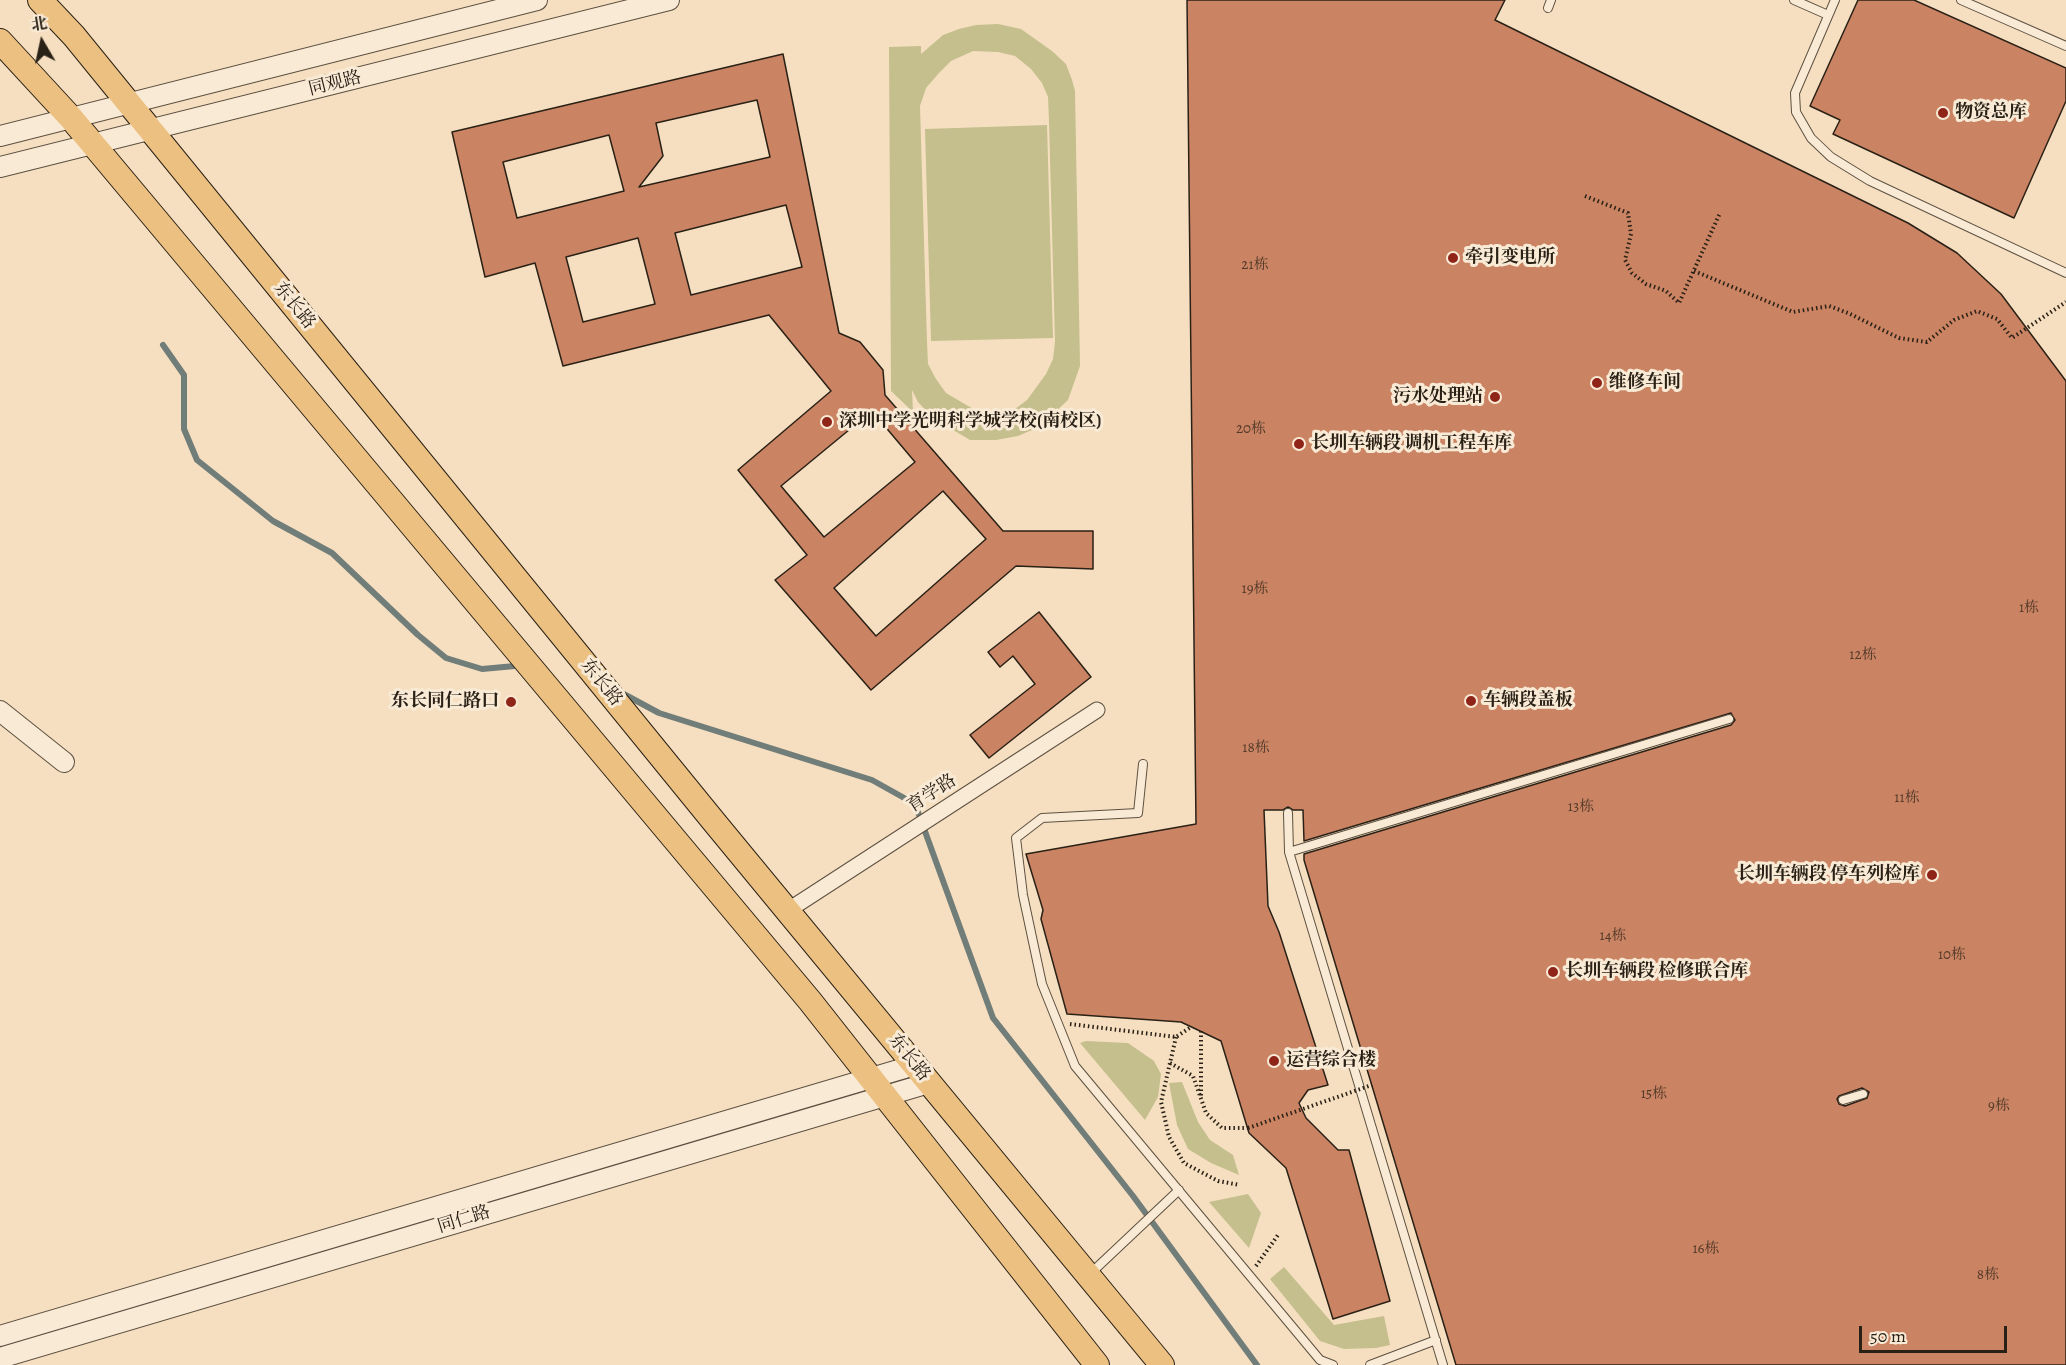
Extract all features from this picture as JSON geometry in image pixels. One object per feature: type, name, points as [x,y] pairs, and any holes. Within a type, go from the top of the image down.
[{"type":"main road","name":"东长路","points":[[40,0],[74,36],[787,910],[1162,1365]]},
{"type":"main road","points":[[0,41],[93,144],[810,1001],[1097,1365]]},
{"type":"street","name":"同观路","points":[[0,136],[537,0]]},
{"type":"street","name":"同观路","points":[[0,167],[669,0]]},
{"type":"street","name":"育学路","points":[[787,910],[1098,710]]},
{"type":"street","points":[[0,711],[64,762]]},
{"type":"street","name":"同仁路","points":[[0,1358],[698,1150],[922,1074]]},
{"type":"street","name":"同仁路","points":[[0,1336],[685,1133],[878,1088]]},
{"type":"lane","points":[[1794,0],[1828,15]]},
{"type":"lane","points":[[1835,0],[1795,93],[1796,112],[1811,138],[1831,157],[1870,181],[2066,273]]},
{"type":"lane","points":[[1961,0],[2066,46]]},
{"type":"lane","points":[[1289,852],[1729,719]]},
{"type":"lane","points":[[1143,764],[1138,813],[1042,818],[1016,838],[1023,895],[1042,984],[1076,1066],[1320,1360],[1333,1365]]},
{"type":"lane","points":[[1288,813],[1289,852],[1443,1365]]},
{"type":"lane","points":[[1843,1100],[1863,1094]]},
{"type":"lane","points":[[1088,1276],[1179,1190]]},
{"type":"lane","points":[[1370,1365],[1436,1340]]},
{"type":"path","points":[[1585,196],[1628,213],[1630,234],[1625,260],[1632,273],[1646,284],[1666,291],[1679,303],[1720,213]]},
{"type":"path","points":[[1694,271],[1793,312],[1829,306],[1848,312],[1899,338],[1927,342],[1941,333],[1954,320],[1977,310],[1997,319],[2013,338],[2066,303]]},
{"type":"path","points":[[1075,1023],[1176,1037],[1191,1027]]},
{"type":"path","points":[[1201,1031],[1201,1101]]},
{"type":"path","points":[[1176,1037],[1161,1102],[1169,1137],[1184,1163],[1218,1180],[1240,1185]]},
{"type":"path","points":[[1170,1063],[1193,1076],[1206,1113],[1222,1128],[1248,1128],[1372,1085]]},
{"type":"path","points":[[1250,1275],[1278,1235]]},
{"type":"shaded area","points":[[998,24],[1021,29],[1066,64],[1075,91],[1080,366],[1068,400],[1039,427],[1018,436],[996,440],[970,440],[933,418],[918,402],[912,390],[913,412],[891,391],[889,47],[921,46],[921,54],[943,35],[976,25]],"holes":[[[973,51],[998,52],[1015,56],[1031,69],[1042,83],[1048,97],[1055,342],[1053,359],[1046,374],[1027,400],[1015,409],[996,413],[975,410],[946,393],[928,364],[920,106],[926,88],[951,61]]]},
{"type":"shaded area","points":[[1047,125],[1053,338],[931,341],[925,129]]},
{"type":"shaded area","points":[[1086,1041],[1128,1043],[1154,1061],[1161,1074],[1158,1097],[1145,1120],[1080,1043]]},
{"type":"shaded area","points":[[1182,1082],[1198,1122],[1210,1140],[1233,1155],[1239,1175],[1211,1163],[1188,1149],[1177,1125],[1169,1083]]},
{"type":"shaded area","points":[[1248,1194],[1261,1213],[1249,1248],[1209,1202]]},
{"type":"shaded area","points":[[1284,1267],[1334,1325],[1384,1316],[1390,1345],[1344,1349],[1320,1341],[1270,1279]]},
{"type":"building","points":[[1187,0],[1505,0],[1495,20],[1908,223],[1957,253],[2001,294],[2066,381],[2066,1365],[1456,1365],[1304,854],[1731,725],[1735,720],[1731,713],[1304,841],[1303,810],[1293,810],[1288,807],[1283,810],[1264,810],[1268,906],[1279,932],[1328,1085],[1308,1090],[1299,1103],[1306,1118],[1338,1150],[1349,1150],[1390,1301],[1333,1319],[1286,1168],[1249,1133],[1221,1041],[1181,1022],[1067,1014],[1041,919],[1043,910],[1026,854],[1196,824]],"holes":[[[1862,1088],[1869,1092],[1867,1098],[1845,1106],[1839,1104],[1837,1099],[1839,1096]]]},
{"type":"building","name":"物资总库","points":[[1858,0],[1914,0],[2066,68],[2066,101],[2014,218],[1833,134],[1840,120],[1810,106]]},
{"type":"building","points":[[783,54],[839,333],[860,342],[883,370],[885,395],[1003,531],[1093,531],[1093,569],[1016,566],[871,690],[775,580],[807,555],[738,470],[831,391],[769,315],[563,366],[535,263],[485,277],[452,132]],"holes":[[[757,100],[770,157],[639,187],[663,156],[656,123]],[[609,135],[624,191],[517,218],[503,162]],[[786,205],[802,267],[691,295],[675,233]],[[638,238],[655,304],[583,322],[566,257]],[[872,411],[915,462],[824,537],[781,486]],[[943,491],[986,539],[876,636],[834,588]]]},
{"type":"building","points":[[1039,612],[1091,677],[989,758],[970,735],[1035,684],[1013,656],[1000,667],[988,652]]},
{"type":"waterway","points":[[163,345],[184,375],[184,429],[197,460],[273,521],[332,553],[418,635],[446,658],[482,669],[515,666]]},
{"type":"waterway","points":[[620,692],[659,713],[872,780],[915,804],[993,1018],[1133,1196],[1257,1365]]},
{"type":"place","name":"物资总库","points":[[1943,113]]},
{"type":"place","name":"牵引变电所","points":[[1453,258]]},
{"type":"place","name":"维修车间","points":[[1597,383]]},
{"type":"place","name":"污水处理站","points":[[1495,397]]},
{"type":"place","name":"深圳中学光明科学城学校(南校区)","points":[[827,422]]},
{"type":"place","name":"长圳车辆段 调机工程车库","points":[[1299,444]]},
{"type":"place","name":"车辆段盖板","points":[[1471,701]]},
{"type":"place","name":"东长同仁路口","points":[[511,702]]},
{"type":"place","name":"长圳车辆段 停车列检库","points":[[1932,875]]},
{"type":"place","name":"长圳车辆段 检修联合库","points":[[1553,972]]},
{"type":"place","name":"运营综合楼","points":[[1274,1061]]}]
